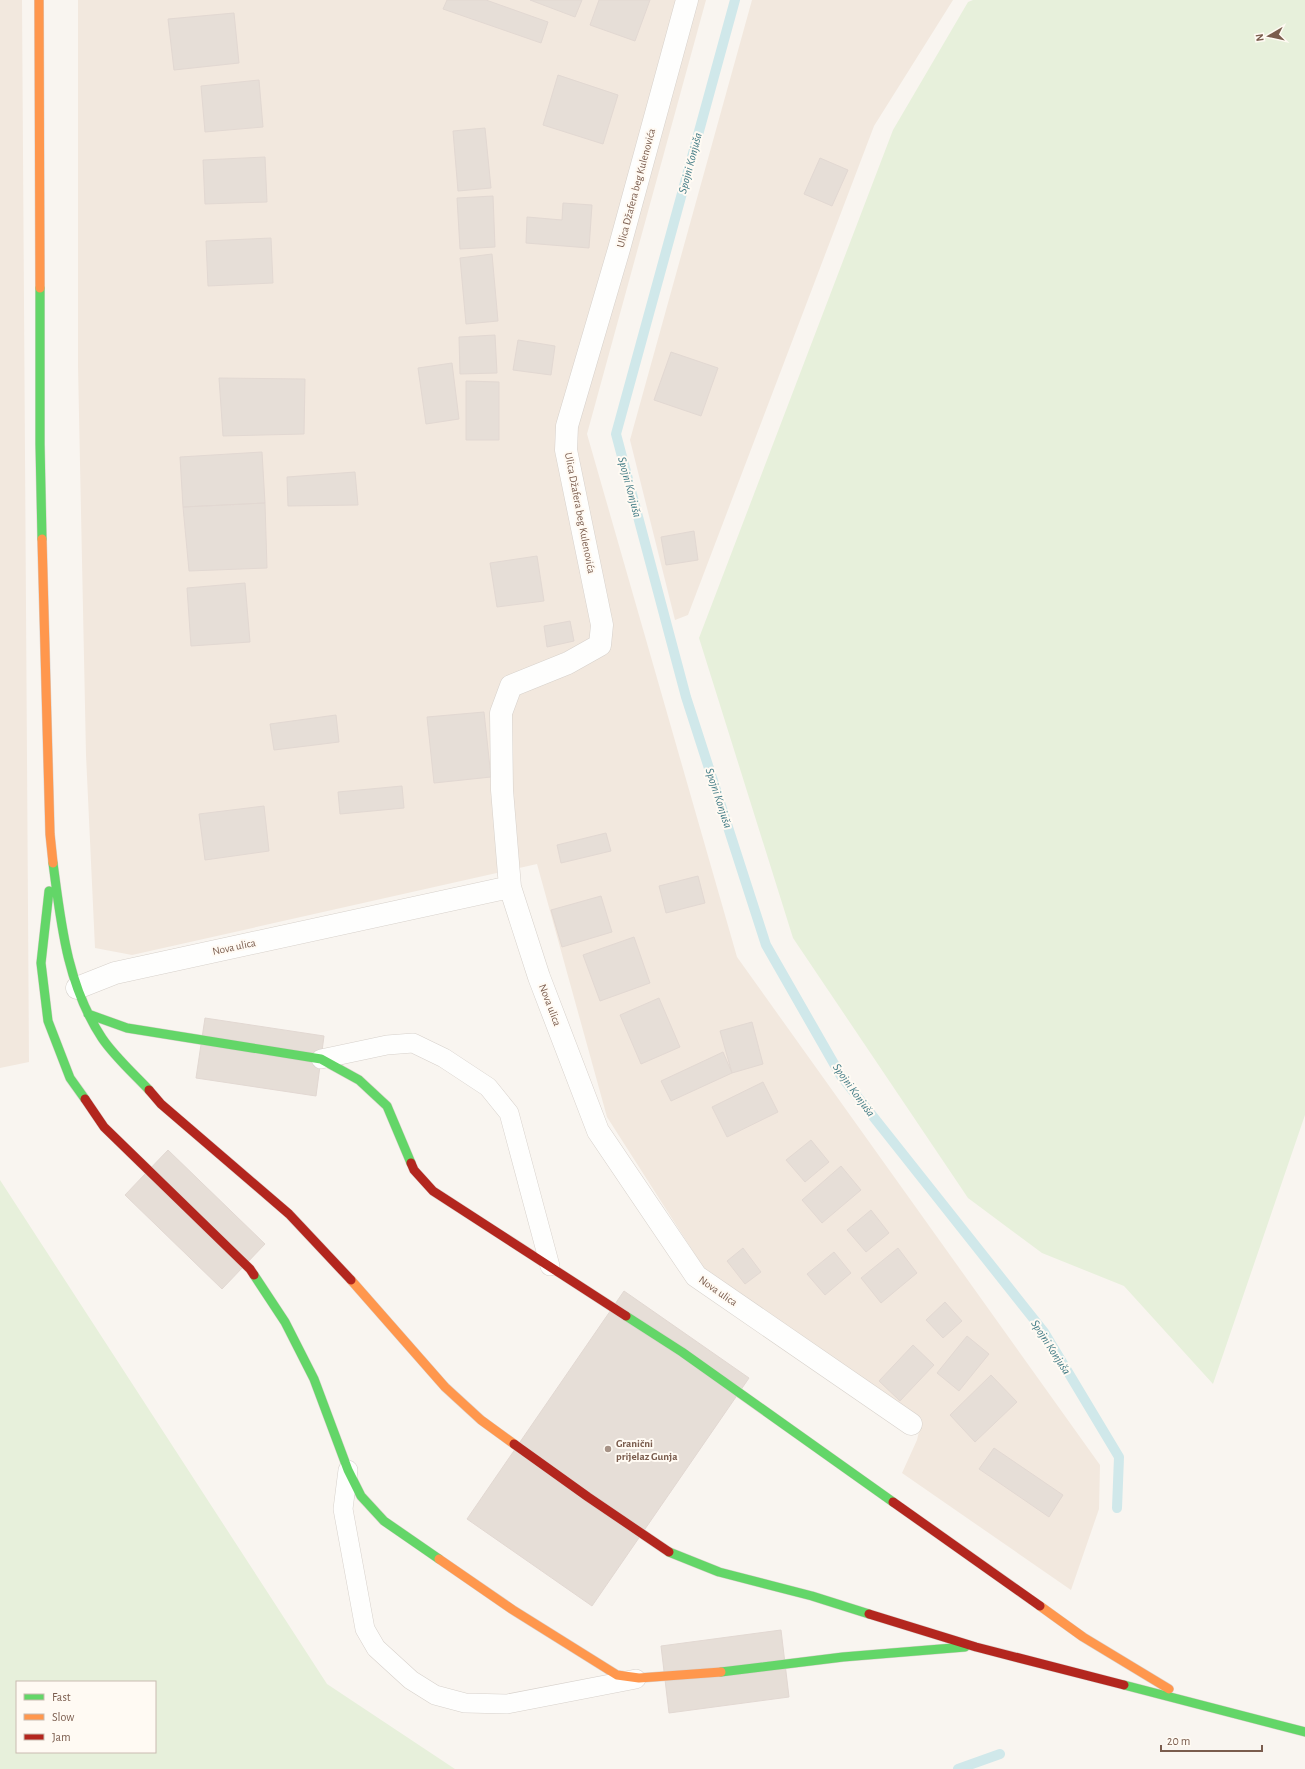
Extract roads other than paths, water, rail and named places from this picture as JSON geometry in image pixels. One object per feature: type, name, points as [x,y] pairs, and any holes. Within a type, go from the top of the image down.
[{"type":"main road","points":[[39,0],[40,444],[50,834],[52,864],[68,961],[88,1014],[103,1040],[161,1104],[289,1214],[322,1248],[445,1387],[481,1420],[588,1497],[671,1552],[719,1572],[812,1596],[976,1646],[1305,1732]]},
{"type":"main road","points":[[52,864],[41,963],[43,990],[48,1021],[70,1078],[104,1127],[250,1269],[285,1322],[314,1379],[348,1470],[361,1496],[384,1521],[513,1610],[617,1675],[639,1678],[720,1672],[843,1657],[976,1646]]},
{"type":"main road","points":[[88,1014],[134,1029],[321,1059],[359,1080],[388,1106],[414,1170],[433,1191],[682,1352],[1083,1637],[1188,1701]]},
{"type":"street","name":"Ulica Džafera beg Kulenovića","points":[[510,887],[502,790],[501,713],[511,686],[568,663],[600,645],[602,625],[566,450],[567,426],[619,249],[687,0]]},
{"type":"street","name":"Nova ulica","points":[[77,988],[115,973],[510,887],[539,977],[598,1131],[696,1276],[911,1424]]},
{"type":"lane","points":[[321,1059],[387,1045],[413,1043],[444,1058],[488,1087],[509,1113],[550,1266]]},
{"type":"lane","points":[[348,1470],[343,1509],[365,1628],[376,1648],[411,1680],[435,1695],[465,1703],[507,1704],[639,1678]]},
{"type":"waterway","name":"Spojni Konjuša","points":[[735,0],[616,434],[686,697],[766,945],[841,1076],[1044,1332],[1119,1457],[1117,1508]]},
{"type":"waterway","points":[[958,1769],[1000,1754]]},
{"type":"place","name":"Granični prijelaz Gunja","points":[[608,1449]]}]
